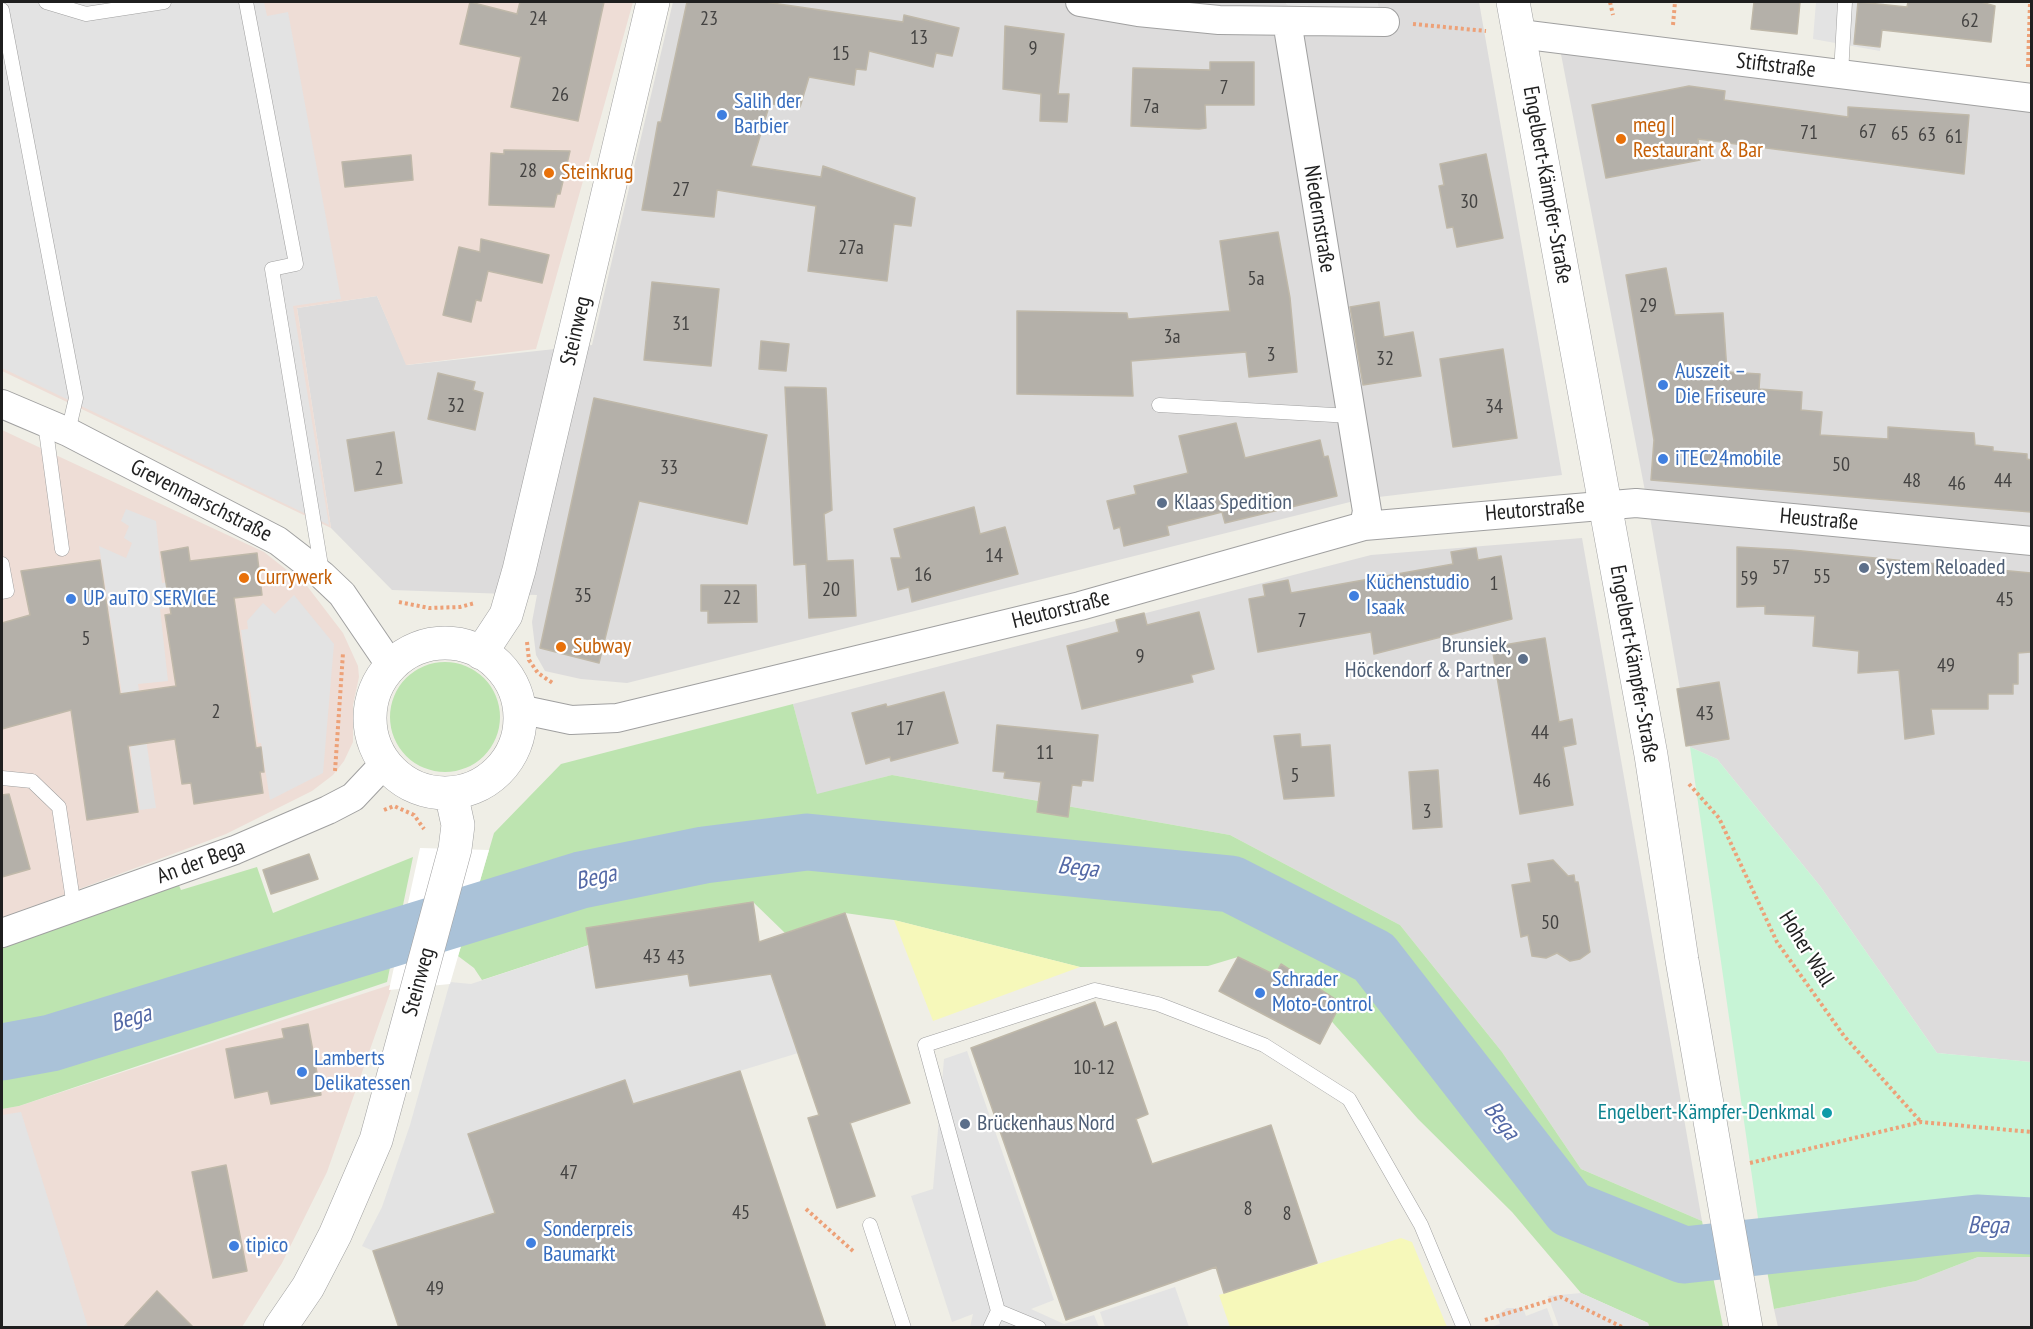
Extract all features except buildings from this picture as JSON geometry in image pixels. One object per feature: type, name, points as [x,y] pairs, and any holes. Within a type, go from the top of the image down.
[{"type":"street","name":"Steinweg","points":[[481,653],[506,615],[519,570],[652,2]]},
{"type":"street","points":[[1080,2],[1138,12],[1219,20],[1385,22]]},
{"type":"street","name":"Engelbert-Kämpfer-Straße","points":[[1513,2],[1651,755],[1682,960],[1745,1323]]},
{"type":"street","name":"Niedernstraße","points":[[1287,21],[1367,511],[1364,526]]},
{"type":"street","name":"Stiftstraße","points":[[1520,34],[2029,98]]},
{"type":"street","name":"Grevenmarschstraße","points":[[2,404],[56,427],[278,541],[322,574],[342,594],[391,666]]},
{"type":"street","name":"Heustraße","points":[[1606,504],[1636,503],[2031,541]]},
{"type":"street","name":"Heutorstraße","points":[[519,709],[571,720],[617,718],[1080,606],[1364,526],[1606,504]]},
{"type":"street","points":[[438,644],[453,644],[481,653],[503,672],[516,694],[519,727],[515,745],[505,763],[490,778],[471,788],[451,793],[426,791],[403,781],[385,763],[375,744],[370,723],[372,701],[380,681],[391,666],[406,655],[438,644]]},
{"type":"street","name":"An der Bega","points":[[2,933],[235,850],[328,810],[353,797],[385,763]]},
{"type":"street","name":"Steinweg","points":[[280,1328],[308,1287],[335,1235],[376,1140],[455,849],[458,825],[451,793]]},
{"type":"lane","points":[[46,2],[86,14],[164,2]]},
{"type":"lane","points":[[246,2],[296,264],[272,269],[322,574]]},
{"type":"lane","points":[[1842,74],[1845,2]]},
{"type":"lane","points":[[2,10],[76,398],[56,427],[62,549]]},
{"type":"lane","points":[[1159,405],[1351,417]]},
{"type":"lane","points":[[2,564],[7,591],[2,592]]},
{"type":"lane","points":[[2,778],[32,781],[59,807],[74,908]]},
{"type":"lane","points":[[990,1328],[998,1311],[925,1045],[1095,990],[1158,1005],[1264,1045],[1349,1099],[1420,1225],[1464,1327]]},
{"type":"lane","points":[[870,1225],[904,1328]]},
{"type":"lane","points":[[998,1311],[1039,1328]]},
{"type":"path","points":[[2029,98],[2030,2]]},
{"type":"path","points":[[1385,22],[1520,34]]},
{"type":"path","points":[[399,602],[429,608],[460,607],[478,602]]},
{"type":"path","points":[[525,634],[529,660],[538,673],[561,687]]},
{"type":"path","points":[[335,772],[344,644]]},
{"type":"path","name":"Hoher Wall","points":[[1684,779],[1719,818],[1777,942],[1844,1036],[1921,1122]]},
{"type":"path","points":[[374,813],[394,806],[414,815],[424,830],[425,838]]},
{"type":"path","points":[[1745,1164],[1921,1122],[2031,1132]]},
{"type":"path","points":[[806,1209],[889,1283]]},
{"type":"path","points":[[1464,1327],[1561,1297],[1624,1328]]},
{"type":"shaded area","points":[[2,2],[633,2],[536,349],[406,365],[377,296],[297,308],[331,528],[2,371]]},
{"type":"shaded area","points":[[2,2],[264,2],[267,16],[288,12],[341,299],[293,306],[329,525],[2,368]]},
{"type":"shaded area","points":[[673,2],[1286,2],[1287,5],[1379,9],[1377,2],[1479,2],[1562,475],[1362,499],[627,683],[581,679],[545,671],[536,655],[532,622],[537,595],[392,590],[331,528],[297,308],[377,296],[407,365],[592,345]]},
{"type":"shaded area","points":[[1286,2],[1377,2],[1379,9],[1287,5]]},
{"type":"shaded area","points":[[1816,2],[1884,2],[1880,51],[1813,39]]},
{"type":"shaded area","points":[[1560,49],[2031,111],[2031,528],[1645,491]]},
{"type":"shaded area","points":[[2,430],[264,552],[307,586],[343,633],[358,666],[359,677],[353,705],[353,742],[344,761],[333,775],[312,791],[226,834],[2,918]]},
{"type":"shaded area","points":[[126,509],[156,521],[162,583],[192,579],[195,604],[160,609],[168,681],[138,684],[156,808],[140,810],[99,546],[126,558],[132,543],[124,538],[129,526],[121,521]]},
{"type":"shaded area","points":[[1650,517],[2031,553],[2031,1062],[1937,1053],[1820,886],[1717,759],[1690,747]]},
{"type":"shaded area","points":[[1582,538],[1702,1221],[1581,1169],[1502,1052],[1400,925],[1230,835],[892,775],[817,795],[793,704],[1371,555]]},
{"type":"shaded area","points":[[294,595],[334,644],[323,773],[270,800],[261,743],[258,743],[241,630],[248,629],[247,621],[263,603],[275,614]]},
{"type":"shaded area","points":[[445,662],[466,666],[484,678],[496,696],[500,717],[496,738],[484,756],[466,768],[445,772],[424,768],[406,756],[394,738],[390,717],[394,696],[406,678],[424,666]]},
{"type":"shaded area","points":[[793,704],[817,794],[892,775],[1230,835],[1400,925],[1502,1052],[1581,1169],[1702,1221],[1723,1327],[1649,1327],[1648,1323],[1581,1293],[1512,1212],[1418,1119],[1281,964],[1275,975],[1238,957],[1208,966],[1080,967],[894,920],[845,913],[785,933],[753,902],[587,928],[589,945],[482,980],[474,968],[458,956],[494,833],[561,764]]},
{"type":"shaded area","points":[[1690,747],[1717,759],[1820,886],[1937,1053],[2031,1062],[2031,1202],[1965,1204],[1760,1232]]},
{"type":"shaded area","points":[[413,857],[387,982],[19,1106],[2,1109],[2,945],[178,883],[181,890],[257,867],[273,913]]},
{"type":"shaded area","points":[[589,945],[596,988],[688,974],[690,986],[771,974],[798,1053],[633,1104],[625,1080],[468,1134],[495,1212],[373,1251],[362,1246],[382,1207],[410,1125],[450,982],[471,984]]},
{"type":"shaded area","points":[[393,984],[327,1172],[282,1263],[242,1327],[2,1327],[2,1109],[19,1106]]},
{"type":"shaded area","name":"Brückenhaus Nord","points":[[967,1051],[1054,1300],[1031,1309],[1064,1324],[1094,1315],[1099,1327],[970,1327],[973,1314],[952,1322],[911,1196],[933,1189],[944,1059]]},
{"type":"shaded area","points":[[21,1112],[88,1327],[2,1327],[2,1115]]},
{"type":"shaded area","points":[[2031,1202],[2031,1257],[1978,1257],[1916,1281],[1774,1309],[1760,1232],[1965,1204]]},
{"type":"shaded area","points":[[1978,1257],[2031,1257],[2031,1327],[1778,1327],[1774,1309],[1916,1281]]},
{"type":"shaded area","points":[[1175,1287],[1189,1327],[1105,1327],[1100,1312]]},
{"type":"shaded area","points":[[1581,1293],[1648,1323],[1649,1327],[1559,1327],[1548,1296]]},
{"type":"shaded area","points":[[1507,1308],[1523,1308],[1526,1316],[1547,1308],[1554,1327],[1490,1327],[1500,1324],[1497,1315]]},
{"type":"sand","points":[[894,920],[1080,967],[933,1021]]},
{"type":"sand","points":[[1401,1238],[1412,1242],[1447,1327],[1230,1327],[1219,1295]]},
{"type":"pier","points":[[420,848],[489,850],[450,984],[389,990]]},
{"type":"waterway","name":"Bega","points":[[2,1052],[51,1043],[581,880],[704,855],[807,842],[1231,884],[1374,957],[1570,1209],[1684,1255],[1977,1223],[2032,1226]]},
{"type":"place","name":"Salih der Barbier","points":[[722,115]]},
{"type":"place","name":"meg | Restaurant & Bar","points":[[1621,139]]},
{"type":"place","name":"Steinkrug","points":[[549,173]]},
{"type":"place","name":"Auszeit – Die Friseure","points":[[1663,385]]},
{"type":"place","name":"iTEC24mobile","points":[[1663,459]]},
{"type":"place","name":"Klaas Spedition","points":[[1162,503]]},
{"type":"place","name":"System Reloaded","points":[[1864,568]]},
{"type":"place","name":"Currywerk","points":[[244,578]]},
{"type":"place","name":"Küchenstudio Isaak","points":[[1354,596]]},
{"type":"place","name":"UP auTO SERVICE","points":[[71,599]]},
{"type":"place","name":"Subway","points":[[561,647]]},
{"type":"place","name":"Brunsiek, Höckendorf & Partner","points":[[1523,659]]},
{"type":"place","name":"Schrader Moto-Control","points":[[1260,993]]},
{"type":"place","name":"Lamberts Delikatessen","points":[[302,1072]]},
{"type":"place","name":"Engelbert-Kämpfer-Denkmal","points":[[1827,1113]]},
{"type":"place","name":"Brückenhaus Nord","points":[[965,1124]]},
{"type":"place","name":"Sonderpreis Baumarkt","points":[[531,1243]]},
{"type":"place","name":"tipico","points":[[234,1246]]}]
